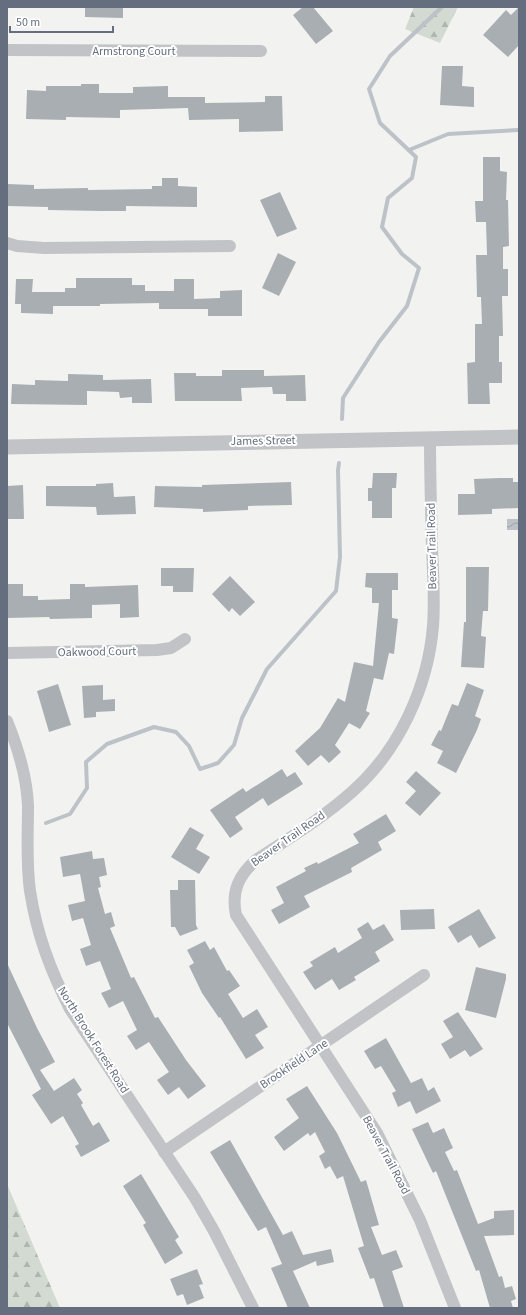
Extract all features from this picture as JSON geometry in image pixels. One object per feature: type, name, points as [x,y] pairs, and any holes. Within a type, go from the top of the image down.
[{"type":"street","name":"Armstrong Court","points":[[7,50],[261,51]]},
{"type":"street","points":[[7,243],[17,246],[44,248],[230,246]]},
{"type":"street","name":"James Street","points":[[7,447],[519,437]]},
{"type":"street","name":"Beaver Trail Road","points":[[430,438],[433,612],[428,657],[418,693],[405,722],[388,750],[354,791],[329,811],[256,860],[247,868],[239,881],[235,895],[236,915],[377,1133],[420,1220],[455,1308]]},
{"type":"street","name":"Oakwood Court","points":[[7,653],[157,650],[171,648],[185,640]]},
{"type":"street","name":"North Brook Forest Road","points":[[7,721],[18,750],[23,772],[28,805],[27,855],[30,891],[37,926],[47,960],[70,1009],[195,1198],[214,1231],[253,1308]]},
{"type":"street","name":"Brookfield Lane","points":[[164,1152],[424,975]]},
{"type":"green space","points":[[414,7],[458,7],[440,43],[405,29]]},
{"type":"green space","points":[[7,1184],[60,1308],[7,1308]]},
{"type":"water","points":[[507,519],[519,519],[519,530],[507,530]]},
{"type":"building","points":[[85,7],[123,7],[123,18],[85,17]]},
{"type":"building","points":[[303,7],[313,7],[333,31],[316,44],[293,15]]},
{"type":"building","points":[[519,7],[519,45],[508,57],[483,35],[506,10],[511,15]]},
{"type":"building","points":[[442,66],[463,66],[462,86],[474,87],[474,107],[440,105]]},
{"type":"building","points":[[81,84],[99,84],[99,93],[133,93],[133,87],[168,86],[168,97],[205,97],[205,103],[265,102],[265,96],[282,96],[283,131],[239,132],[239,119],[189,120],[188,108],[120,110],[120,118],[66,117],[66,120],[26,119],[27,90],[46,91],[46,86],[81,86]]},
{"type":"building","points":[[483,157],[500,157],[500,171],[507,172],[506,200],[508,200],[509,246],[503,247],[503,269],[508,269],[508,296],[502,296],[503,336],[499,336],[499,362],[502,362],[502,383],[489,383],[490,404],[468,404],[467,363],[475,362],[475,324],[482,324],[481,297],[477,297],[476,255],[487,255],[486,222],[476,222],[475,201],[483,201]]},
{"type":"building","points":[[162,178],[178,178],[178,186],[197,187],[197,207],[126,206],[126,211],[101,211],[48,210],[48,207],[7,206],[7,184],[34,185],[34,189],[152,189],[152,186],[162,186]]},
{"type":"building","points":[[280,192],[297,229],[277,237],[260,200]]},
{"type":"building","points":[[278,253],[296,262],[279,296],[262,288]]},
{"type":"building","points":[[76,278],[132,278],[132,285],[145,285],[145,291],[174,291],[174,279],[194,279],[194,299],[220,298],[220,291],[242,290],[242,316],[208,316],[208,309],[159,309],[159,303],[100,304],[100,306],[53,306],[53,314],[21,313],[21,304],[15,304],[16,279],[33,279],[32,292],[65,292],[65,288],[76,288]]},
{"type":"building","points":[[222,370],[264,370],[264,376],[305,375],[306,401],[286,401],[286,394],[273,394],[272,387],[241,388],[242,401],[175,401],[174,373],[196,373],[196,376],[222,376]]},
{"type":"building","points":[[68,374],[103,375],[103,380],[151,379],[152,403],[132,403],[132,397],[120,398],[119,392],[87,391],[87,405],[11,404],[12,384],[35,385],[35,380],[68,381]]},
{"type":"building","points":[[373,473],[397,473],[396,488],[392,488],[392,518],[372,518],[372,501],[368,501],[368,488],[372,488]]},
{"type":"building","points":[[513,478],[513,482],[519,482],[519,508],[492,509],[492,514],[458,515],[458,494],[475,494],[474,479]]},
{"type":"building","points":[[291,482],[292,505],[248,506],[248,510],[203,512],[203,509],[154,507],[155,486],[202,487],[202,485]]},
{"type":"building","points":[[113,483],[114,497],[135,496],[136,514],[97,515],[96,507],[46,506],[46,486],[96,486],[96,484]]},
{"type":"building","points":[[23,485],[24,519],[7,519],[7,486]]},
{"type":"building","points":[[466,567],[489,567],[488,611],[483,611],[481,636],[486,637],[484,668],[461,667],[464,622],[466,622]]},
{"type":"building","points":[[161,568],[194,568],[193,592],[173,592],[173,586],[161,586]]},
{"type":"building","points":[[366,573],[398,573],[398,590],[392,590],[392,618],[398,619],[394,654],[389,653],[383,680],[374,678],[366,711],[370,713],[360,729],[349,723],[335,745],[341,752],[329,763],[321,755],[308,766],[295,751],[320,728],[338,698],[345,702],[354,662],[373,666],[379,603],[372,603],[372,588],[365,587]]},
{"type":"building","points":[[230,576],[255,602],[240,616],[232,608],[229,612],[212,594]]},
{"type":"building","points":[[7,584],[23,584],[23,596],[38,596],[38,600],[70,599],[70,584],[85,584],[85,587],[138,585],[139,617],[120,618],[120,604],[92,605],[92,618],[7,618]]},
{"type":"building","points":[[467,683],[484,690],[475,716],[481,719],[456,773],[437,763],[443,751],[431,745],[439,730],[441,731],[452,704],[458,706]]},
{"type":"building","points":[[58,684],[71,725],[49,732],[37,691]]},
{"type":"building","points":[[103,685],[103,700],[115,699],[115,711],[96,712],[96,717],[84,718],[82,686]]},
{"type":"building","points":[[282,769],[287,777],[295,772],[303,784],[268,806],[263,798],[235,817],[243,829],[230,838],[210,810],[243,788],[246,792]]},
{"type":"building","points":[[416,771],[441,793],[420,816],[405,803],[416,791],[406,782]]},
{"type":"building","points":[[386,814],[396,831],[378,842],[382,850],[351,868],[352,872],[304,896],[310,907],[279,924],[271,910],[284,903],[276,887],[306,871],[304,868],[317,862],[318,864],[359,843],[353,834]]},
{"type":"building","points":[[190,827],[204,835],[196,849],[210,857],[199,874],[171,857]]},
{"type":"building","points":[[92,851],[93,859],[104,858],[107,875],[99,877],[101,887],[98,888],[105,914],[111,912],[115,926],[110,928],[131,978],[134,977],[155,1018],[158,1017],[186,1060],[206,1086],[188,1099],[179,1087],[168,1095],[157,1080],[169,1072],[149,1042],[136,1050],[127,1036],[137,1030],[123,1001],[109,1008],[101,993],[111,989],[100,961],[86,966],[80,949],[91,945],[83,918],[72,921],[68,905],[85,901],[80,874],[63,877],[60,857]]},
{"type":"building","points":[[178,880],[195,880],[196,925],[198,929],[180,936],[175,927],[171,927],[170,890],[178,890]]},
{"type":"building","points":[[434,909],[435,929],[401,930],[400,910]]},
{"type":"building","points":[[479,909],[496,938],[479,948],[471,935],[458,943],[448,927]]},
{"type":"building","points":[[368,922],[373,930],[384,924],[394,940],[375,952],[380,961],[354,977],[356,980],[339,990],[332,979],[315,990],[303,972],[313,966],[310,962],[335,947],[338,953],[362,938],[357,929]]},
{"type":"building","points":[[205,941],[210,950],[214,947],[227,971],[229,970],[240,986],[228,994],[243,1018],[257,1009],[268,1027],[255,1035],[264,1048],[246,1059],[220,1017],[219,1018],[202,993],[189,966],[194,963],[187,950]]},
{"type":"building","points":[[7,963],[37,1028],[55,1062],[40,1070],[54,1091],[74,1078],[82,1090],[77,1094],[83,1103],[81,1105],[93,1126],[99,1122],[110,1141],[81,1157],[75,1146],[79,1144],[63,1116],[51,1124],[32,1095],[41,1089],[7,1023]]},
{"type":"building","points":[[476,967],[506,974],[496,1018],[465,1010]]},
{"type":"building","points":[[458,1012],[483,1049],[470,1057],[465,1050],[450,1059],[441,1044],[453,1037],[443,1021]]},
{"type":"building","points":[[386,1038],[411,1083],[422,1078],[428,1091],[434,1087],[441,1101],[416,1114],[410,1101],[398,1107],[392,1093],[396,1091],[381,1066],[375,1069],[364,1051]]},
{"type":"building","points":[[307,1086],[337,1133],[361,1182],[366,1180],[379,1225],[371,1227],[382,1255],[396,1250],[403,1267],[392,1271],[404,1308],[384,1308],[374,1278],[370,1279],[358,1248],[364,1246],[343,1176],[337,1179],[330,1166],[325,1169],[319,1156],[325,1152],[315,1132],[310,1136],[308,1133],[284,1151],[274,1137],[299,1118],[286,1099]]},
{"type":"building","points":[[428,1122],[433,1133],[444,1128],[453,1148],[445,1152],[454,1171],[457,1170],[478,1224],[494,1218],[494,1211],[514,1210],[514,1235],[484,1236],[499,1277],[502,1276],[505,1288],[512,1286],[516,1299],[511,1301],[513,1308],[490,1308],[479,1270],[476,1271],[436,1171],[433,1173],[412,1129]]},
{"type":"building","points":[[230,1140],[283,1235],[292,1231],[303,1255],[331,1249],[334,1262],[317,1266],[316,1261],[293,1271],[310,1308],[288,1308],[271,1268],[282,1264],[266,1227],[258,1231],[210,1152]]},
{"type":"building","points":[[141,1174],[179,1237],[175,1240],[183,1253],[165,1264],[143,1225],[146,1223],[123,1186]]},
{"type":"building","points":[[197,1269],[203,1284],[199,1285],[204,1298],[187,1305],[183,1294],[177,1296],[170,1279]]},
{"type":"waterway","points":[[342,419],[343,398],[379,342],[407,306],[419,268],[402,254],[382,227],[388,198],[412,178],[416,157],[380,123],[369,89],[390,56],[442,7]]},
{"type":"waterway","points":[[409,150],[448,134],[519,130]]},
{"type":"waterway","points":[[46,823],[70,814],[87,788],[86,762],[107,744],[154,727],[176,732],[189,746],[200,769],[218,763],[234,745],[242,718],[267,669],[336,591],[340,557],[339,463]]}]
